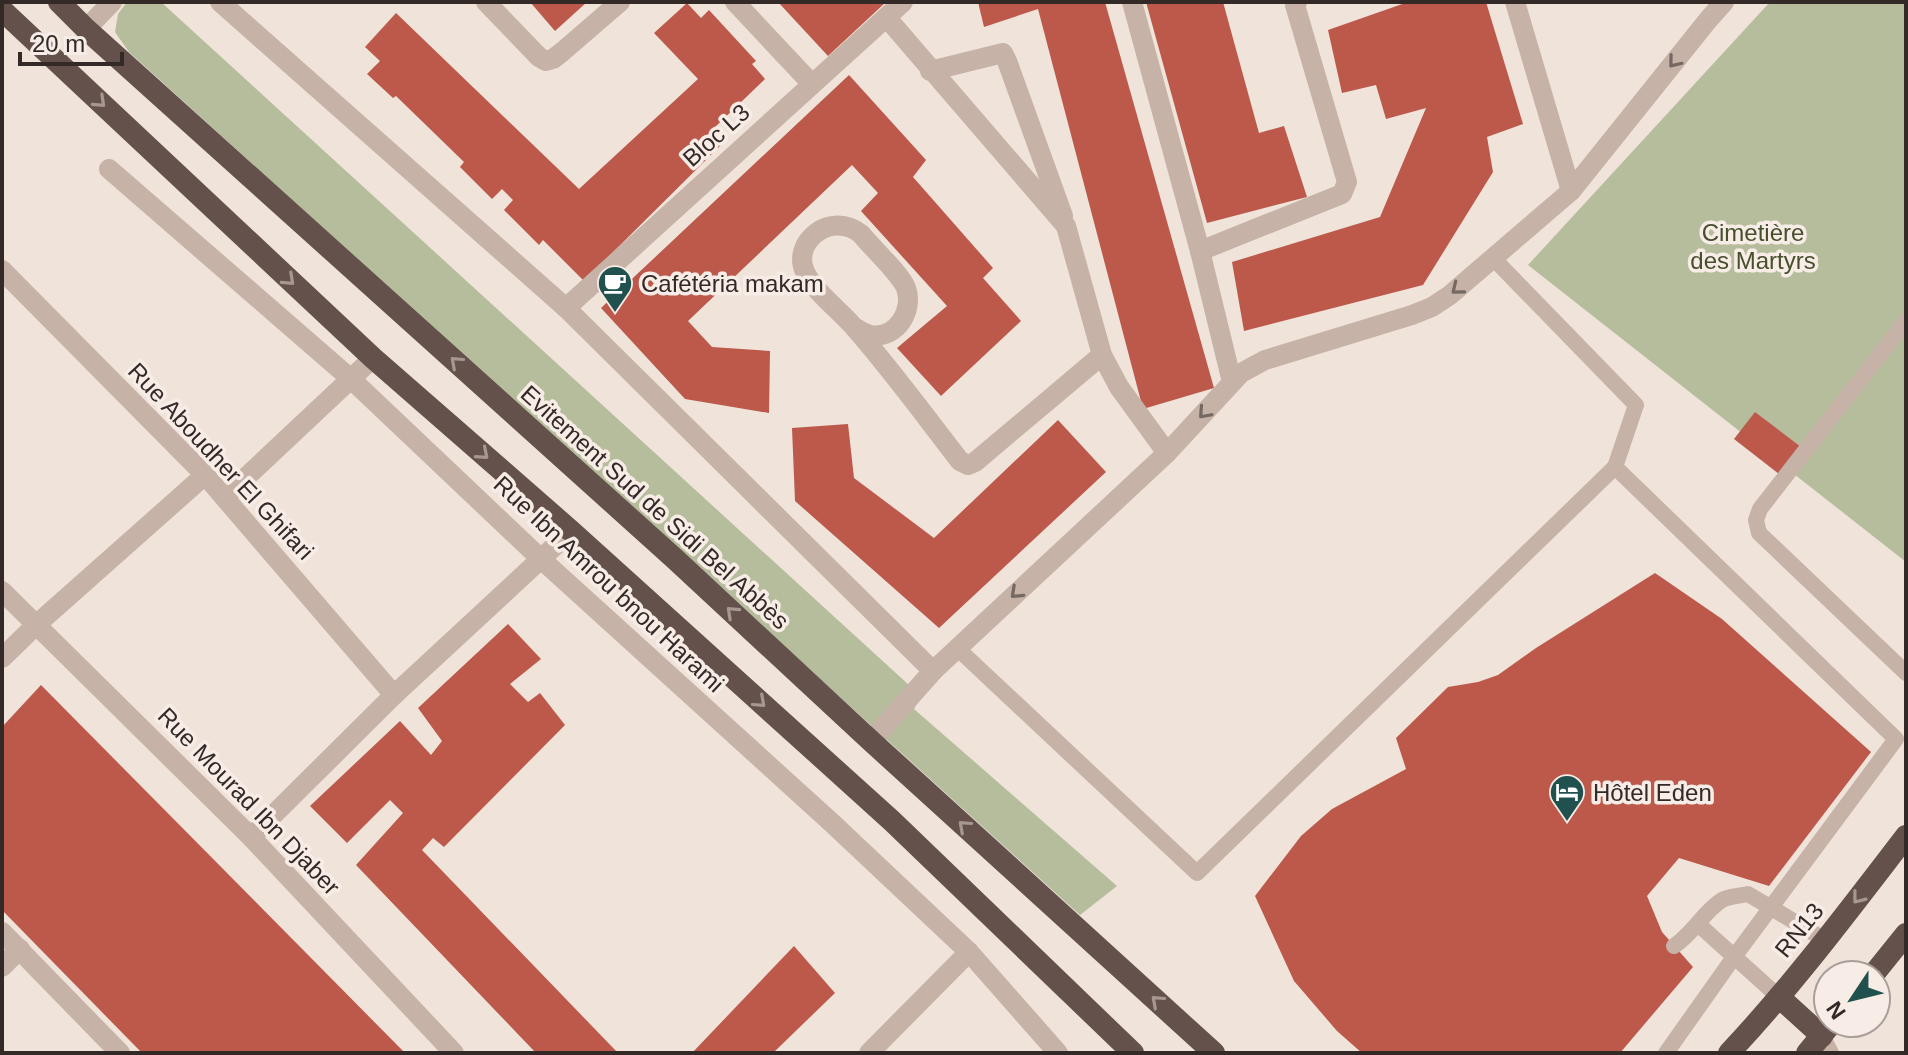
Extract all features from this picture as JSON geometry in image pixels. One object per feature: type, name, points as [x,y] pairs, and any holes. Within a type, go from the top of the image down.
[{"type":"highway","name":"Evitement Sud de Sidi Bel Abbès","points":[[59,2],[675,559],[1214,1053]]},
{"type":"highway","points":[[2,10],[373,358],[571,531],[892,821],[1133,1053]]},
{"type":"highway","name":"RN13","points":[[1729,1053],[1779,997],[1906,836]]},
{"type":"highway","points":[[1886,959],[1906,934]]},
{"type":"highway","points":[[1779,997],[1812,1024]]},
{"type":"highway","points":[[1807,1053],[1825,1039]]},
{"type":"street","points":[[86,29],[112,2]]},
{"type":"street","points":[[220,2],[566,308],[933,671]]},
{"type":"street","points":[[486,2],[546,61],[562,52],[620,2]]},
{"type":"street","points":[[735,2],[811,83]]},
{"type":"street","name":"Bloc L3","points":[[566,308],[903,2]]},
{"type":"street","points":[[1132,2],[1232,382]]},
{"type":"street","points":[[1200,251],[1342,194],[1347,182],[1295,5],[1297,2]]},
{"type":"street","points":[[1515,2],[1571,191]]},
{"type":"street","points":[[871,741],[933,671],[1167,453],[1232,382],[1252,366],[1432,307],[1571,191],[1705,11],[1724,2]]},
{"type":"street","points":[[887,18],[1066,226]]},
{"type":"street","points":[[930,71],[1003,53],[1066,226],[1102,355],[1119,387],[1167,453]]},
{"type":"street","name":"Rue Ibn Amrou bnou Harami","points":[[109,169],[351,379],[541,559],[832,823],[969,952],[1058,1053]]},
{"type":"street","points":[[854,327],[870,335],[895,328],[903,321],[907,310],[907,290],[861,234],[837,225],[820,230],[808,243],[802,263],[811,281],[854,327],[960,461],[968,465],[1102,355]]},
{"type":"street","name":"Rue Aboudher El Ghifari","points":[[2,270],[205,475],[394,695]]},
{"type":"street","points":[[225,497],[373,358]]},
{"type":"street","points":[[2,658],[205,475]]},
{"type":"street","points":[[251,837],[394,695],[571,531]]},
{"type":"street","name":"Rue Mourad Ibn Djaber","points":[[2,591],[251,837],[454,1053]]},
{"type":"street","points":[[2,932],[120,1053]]},
{"type":"street","points":[[2,967],[20,949]]},
{"type":"street","points":[[869,1053],[969,952]]},
{"type":"lane","points":[[957,648],[1197,873],[1615,467],[1636,405],[1493,258]]},
{"type":"lane","points":[[1906,321],[1760,509],[1756,520],[1759,533],[1906,673]]},
{"type":"lane","points":[[1615,467],[1896,739],[1666,1053]]},
{"type":"lane","points":[[1674,946],[1724,899],[1748,894],[1825,940]]},
{"type":"lane","points":[[1698,924],[1779,997]]},
{"type":"green space","points":[[127,2],[161,2],[921,696],[914,709],[1117,886],[1080,915],[129,52],[115,32],[118,14]]},
{"type":"green space","name":"Cimetière des Martyrs","points":[[1770,2],[1906,2],[1906,562],[1528,265]]},
{"type":"building","points":[[530,2],[587,2],[555,31]]},
{"type":"building","points":[[778,2],[886,2],[828,56]]},
{"type":"building","points":[[978,2],[1105,2],[1214,388],[1143,409],[1038,9],[984,27]]},
{"type":"building","points":[[1146,2],[1223,2],[1259,133],[1284,126],[1307,197],[1207,223]]},
{"type":"building","points":[[1408,2],[1486,2],[1523,124],[1487,137],[1493,172],[1423,285],[1244,331],[1232,262],[1380,217],[1426,108],[1386,119],[1376,85],[1342,93],[1328,30]]},
{"type":"building","points":[[687,3],[701,18],[709,10],[756,61],[752,64],[765,79],[714,128],[726,140],[584,281],[543,240],[539,245],[504,210],[513,200],[502,189],[492,199],[460,167],[464,162],[396,96],[393,98],[367,74],[380,61],[365,47],[396,13],[579,189],[698,79],[654,33]]},
{"type":"building","points":[[849,75],[926,160],[913,177],[993,268],[983,278],[1021,321],[941,396],[897,348],[947,306],[861,211],[878,193],[852,165],[688,321],[712,347],[770,351],[769,413],[685,399],[601,308]]},
{"type":"building","points":[[1755,412],[1801,447],[1779,474],[1734,439]]},
{"type":"building","points":[[1058,420],[1106,472],[939,628],[795,501],[792,428],[848,424],[854,478],[934,538]]},
{"type":"building","name":"Hôtel Eden","points":[[1655,573],[1722,619],[1871,752],[1769,886],[1679,858],[1647,896],[1662,932],[1693,967],[1620,1053],[1362,1053],[1337,1031],[1294,981],[1255,896],[1301,836],[1332,809],[1406,769],[1396,738],[1448,687],[1498,675]]},
{"type":"building","points":[[508,624],[541,659],[510,684],[528,702],[540,693],[565,725],[444,847],[433,838],[422,850],[618,1053],[536,1053],[356,865],[403,813],[390,800],[347,843],[310,806],[400,721],[431,755],[442,741],[418,708]]},
{"type":"building","points":[[41,685],[405,1053],[142,1053],[2,910],[2,727]]},
{"type":"building","points":[[794,946],[835,993],[773,1053],[692,1053]]},
{"type":"place","name":"Cafétéria makam","points":[[615,314]]},
{"type":"place","name":"Hôtel Eden","points":[[1567,823]]}]
